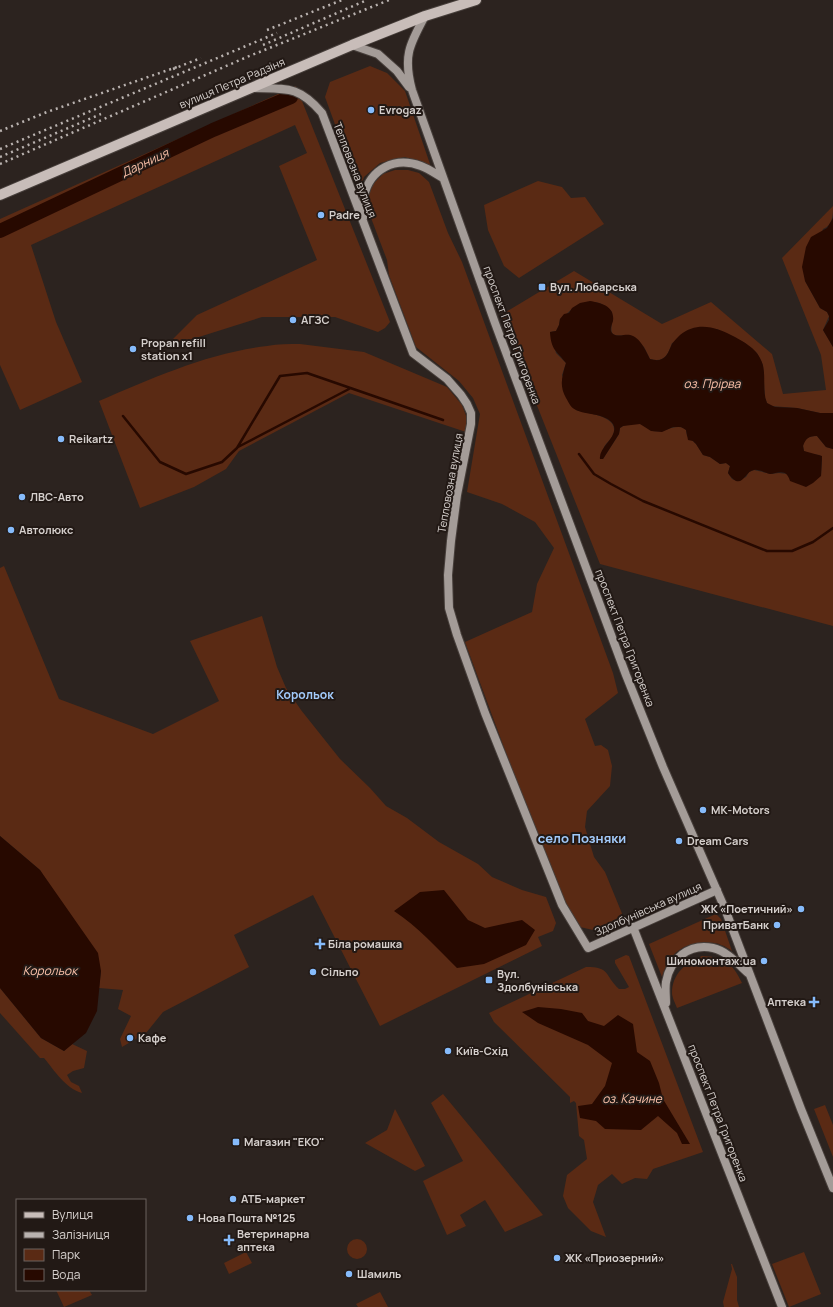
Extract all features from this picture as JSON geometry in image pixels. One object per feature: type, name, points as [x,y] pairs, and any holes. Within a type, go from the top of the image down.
[{"type":"main road","name":"вулиця Петра Радзіня","points":[[0,195],[352,44],[425,16],[476,0]]},
{"type":"main road","name":"проспект Петра Григоренка","points":[[425,16],[410,43],[407,59],[408,75],[412,90],[497,329],[626,675],[663,766],[717,890],[833,1188]]},
{"type":"main road","name":"проспект Петра Григоренка","points":[[352,44],[378,54],[397,71],[412,90]]},
{"type":"main road","name":"Тепловозна вулиця","points":[[251,88],[287,89],[299,92],[312,101],[322,113],[413,353],[447,379],[467,404],[471,413],[469,438],[457,495],[451,541],[448,575],[449,608],[456,635],[485,713],[562,905],[588,948]]},
{"type":"main road","points":[[363,222],[364,197],[369,183],[379,170],[390,165],[406,162],[422,166],[443,178]]},
{"type":"main road","name":"Здолбунівська вулиця","points":[[588,948],[717,890]]},
{"type":"main road","name":"проспект Петра Григоренка","points":[[633,927],[782,1307]]},
{"type":"main road","points":[[666,1009],[666,983],[670,968],[681,955],[690,950],[714,948],[737,962],[750,975]]},
{"type":"green space","points":[[370,66],[387,73],[405,91],[431,167],[405,157],[380,163],[364,177],[359,190],[325,97],[330,82]]},
{"type":"green space","points":[[296,86],[390,322],[385,328],[378,332],[335,317],[262,317],[164,348],[197,315],[317,260],[279,166],[307,153],[295,125],[31,245],[56,322],[82,382],[20,410],[0,365],[0,219]]},
{"type":"green space","points":[[395,170],[408,170],[419,173],[429,182],[448,233],[462,262],[613,673],[618,693],[585,719],[595,746],[601,745],[608,750],[612,766],[610,786],[587,811],[585,827],[594,857],[605,872],[623,916],[593,930],[580,927],[567,908],[530,818],[465,642],[532,612],[537,584],[554,548],[535,522],[502,504],[467,492],[480,414],[473,398],[459,381],[416,347],[389,275],[387,260],[368,210],[368,198],[372,185],[383,174]]},
{"type":"green space","points":[[538,181],[562,187],[571,198],[585,197],[604,224],[519,278],[504,266],[488,230],[484,205]]},
{"type":"green space","points":[[833,206],[831,222],[823,229],[805,281],[820,308],[827,312],[829,316],[823,330],[833,347],[833,413],[820,413],[797,408],[771,406],[767,403],[765,398],[763,365],[757,353],[745,343],[717,329],[672,343],[665,357],[659,360],[650,359],[644,347],[630,335],[622,336],[613,334],[611,328],[612,312],[598,302],[586,303],[574,308],[560,319],[556,331],[550,332],[556,353],[566,363],[562,375],[576,410],[603,417],[613,424],[614,430],[612,437],[604,447],[603,459],[619,434],[620,428],[632,424],[645,426],[653,431],[661,431],[676,427],[684,428],[687,436],[696,444],[703,455],[710,457],[720,464],[726,463],[730,466],[728,473],[732,479],[737,481],[746,477],[749,472],[754,470],[771,474],[779,473],[821,476],[822,459],[820,455],[809,454],[804,451],[803,444],[807,438],[817,436],[826,447],[833,449],[833,626],[600,564],[501,315],[574,271],[662,324],[711,302],[772,354],[783,394],[826,390],[821,355],[782,258]]},
{"type":"green space","points":[[300,344],[364,352],[447,387],[462,405],[468,421],[466,432],[349,393],[239,451],[226,469],[194,487],[140,508],[99,401],[202,360],[223,354],[271,345]]},
{"type":"green space","points":[[4,566],[59,699],[153,734],[219,701],[190,641],[262,616],[277,667],[286,688],[301,710],[340,759],[386,806],[407,818],[439,842],[478,864],[492,877],[522,890],[546,897],[556,923],[553,931],[538,937],[542,946],[380,1026],[313,895],[234,935],[249,967],[163,1012],[146,1033],[122,1047],[120,1039],[131,1016],[118,1009],[123,990],[99,988],[101,971],[40,870],[0,836],[0,568]]},
{"type":"green space","points":[[716,914],[721,919],[732,951],[724,946],[714,943],[702,943],[687,946],[676,952],[671,957],[662,977],[649,944]]},
{"type":"green space","points":[[626,955],[629,956],[703,1152],[653,1169],[647,1179],[635,1178],[622,1184],[612,1174],[598,1185],[593,1202],[606,1237],[591,1231],[568,1208],[563,1196],[567,1175],[587,1159],[584,1140],[579,1136],[576,1103],[574,1101],[570,1103],[570,1097],[494,1022],[489,1013],[586,967],[600,968],[619,989],[625,989],[629,987],[615,963],[615,960]]},
{"type":"green space","points":[[702,956],[722,959],[731,965],[742,983],[677,1008],[672,995],[674,980],[685,965]]},
{"type":"green space","points":[[0,988],[41,1038],[64,1051],[72,1044],[87,1051],[84,1068],[73,1071],[67,1075],[71,1082],[79,1086],[82,1093],[71,1088],[44,1058],[40,1058],[0,1013]]},
{"type":"green space","points":[[443,1094],[543,1215],[505,1232],[485,1200],[460,1215],[466,1226],[447,1235],[423,1181],[463,1161],[431,1103]]},
{"type":"green space","points":[[825,1105],[833,1125],[833,1157],[814,1109]]},
{"type":"green space","points":[[395,1109],[425,1166],[415,1171],[365,1143],[387,1130]]},
{"type":"green space","points":[[357,1239],[364,1242],[367,1249],[364,1256],[357,1259],[350,1256],[347,1249],[350,1242]]},
{"type":"green space","points":[[246,1252],[252,1263],[229,1274],[224,1263]]},
{"type":"green space","points":[[804,1252],[821,1294],[789,1307],[772,1264]]},
{"type":"green space","points":[[731,1264],[737,1277],[737,1300],[739,1307],[724,1307],[723,1302],[732,1269]]},
{"type":"green space","points":[[56,1291],[90,1291],[92,1295],[64,1307]]},
{"type":"green space","points":[[380,1292],[388,1307],[358,1307],[356,1304]]},
{"type":"water","points":[[833,218],[833,347],[823,330],[829,320],[829,316],[827,312],[820,308],[805,281],[802,267],[806,247],[811,237],[827,228]]},
{"type":"water","name":"оз. Прірва","points":[[590,301],[603,304],[610,309],[613,316],[611,332],[618,336],[630,335],[637,338],[650,359],[660,360],[664,358],[672,344],[680,335],[693,328],[700,327],[721,330],[749,346],[758,354],[764,369],[764,392],[767,403],[775,407],[797,408],[820,413],[833,413],[833,449],[826,447],[817,436],[808,438],[803,446],[804,451],[822,456],[821,476],[806,487],[790,481],[788,476],[783,472],[770,474],[754,470],[740,481],[737,481],[728,473],[730,466],[726,463],[720,464],[710,457],[703,455],[693,441],[688,440],[686,430],[681,427],[673,427],[662,432],[651,431],[640,424],[623,426],[620,428],[619,434],[603,459],[600,459],[602,450],[614,433],[613,424],[606,418],[580,412],[570,405],[562,389],[562,377],[566,363],[553,346],[550,332],[556,331],[560,319],[564,314],[569,313],[572,308],[580,303]]},
{"type":"water","name":"Корольок","points":[[0,836],[40,870],[98,953],[101,971],[97,1011],[86,1033],[64,1051],[41,1038],[0,988]]},
{"type":"water","points":[[444,890],[468,920],[485,928],[522,920],[535,930],[526,945],[484,964],[457,968],[435,945],[394,911],[420,892]]},
{"type":"water","name":"оз. Качине","points":[[538,1007],[582,1013],[588,1021],[604,1026],[618,1015],[633,1024],[637,1052],[650,1061],[659,1083],[663,1099],[690,1144],[682,1144],[677,1133],[658,1116],[641,1130],[605,1129],[596,1121],[580,1118],[578,1106],[592,1104],[605,1086],[612,1063],[588,1045],[538,1023],[522,1012]]},
{"type":"waterway","name":"Дарниця","points":[[0,231],[213,130],[291,97]]},
{"type":"waterway","points":[[123,416],[160,462],[186,474],[222,462],[237,448],[280,376],[307,373],[443,420]]},
{"type":"waterway","points":[[238,447],[349,389]]},
{"type":"waterway","points":[[579,454],[594,474],[643,501],[767,551],[792,551],[813,542],[833,528]]},
{"type":"railway","points":[[267,30],[342,0]]},
{"type":"railway","points":[[263,45],[367,0]]},
{"type":"railway","points":[[0,164],[247,57],[389,0]]},
{"type":"railway","points":[[0,149],[277,33]]},
{"type":"railway","points":[[173,69],[201,58]]},
{"type":"railway","points":[[0,131],[47,112],[177,67]]},
{"type":"railway","points":[[0,157],[101,114]]},
{"type":"place","name":"Evrogaz","points":[[371,110]]},
{"type":"place","name":"Padre","points":[[321,215]]},
{"type":"place","name":"Вул. Любарська","points":[[542,287]]},
{"type":"place","name":"АГЗС","points":[[293,320]]},
{"type":"place","name":"Propan refill station x1","points":[[133,349]]},
{"type":"place","name":"Reikartz","points":[[61,439]]},
{"type":"place","name":"ЛВС-Авто","points":[[22,497]]},
{"type":"place","name":"Автолюкс","points":[[11,530]]},
{"type":"place","name":"MK-Motors","points":[[703,810]]},
{"type":"place","name":"Dream Cars","points":[[679,841]]},
{"type":"place","name":"ЖК «Поетичний»","points":[[801,909]]},
{"type":"place","name":"ПриватБанк","points":[[777,925]]},
{"type":"place","name":"Біла ромашка","points":[[320,944]]},
{"type":"place","name":"Шиномонтаж.ua","points":[[764,961]]},
{"type":"place","name":"Сільпо","points":[[313,972]]},
{"type":"place","name":"Вул. Здолбунівська","points":[[489,980]]},
{"type":"place","name":"Аптека","points":[[814,1002]]},
{"type":"place","name":"Кафе","points":[[130,1038]]},
{"type":"place","name":"Київ-Схід","points":[[448,1051]]},
{"type":"place","name":"Магазин \"ЕКО\"","points":[[236,1142]]},
{"type":"place","name":"АТБ-маркет","points":[[233,1199]]},
{"type":"place","name":"Нова Пошта №125","points":[[190,1218]]},
{"type":"place","name":"Ветеринарна аптека","points":[[229,1240]]},
{"type":"place","name":"ЖК «Приозерний»","points":[[557,1258]]},
{"type":"place","name":"Шамиль","points":[[349,1274]]},
{"type":"district","name":"Корольок","points":[[305,695]]},
{"type":"district","name":"село Позняки","points":[[582,838]]}]
